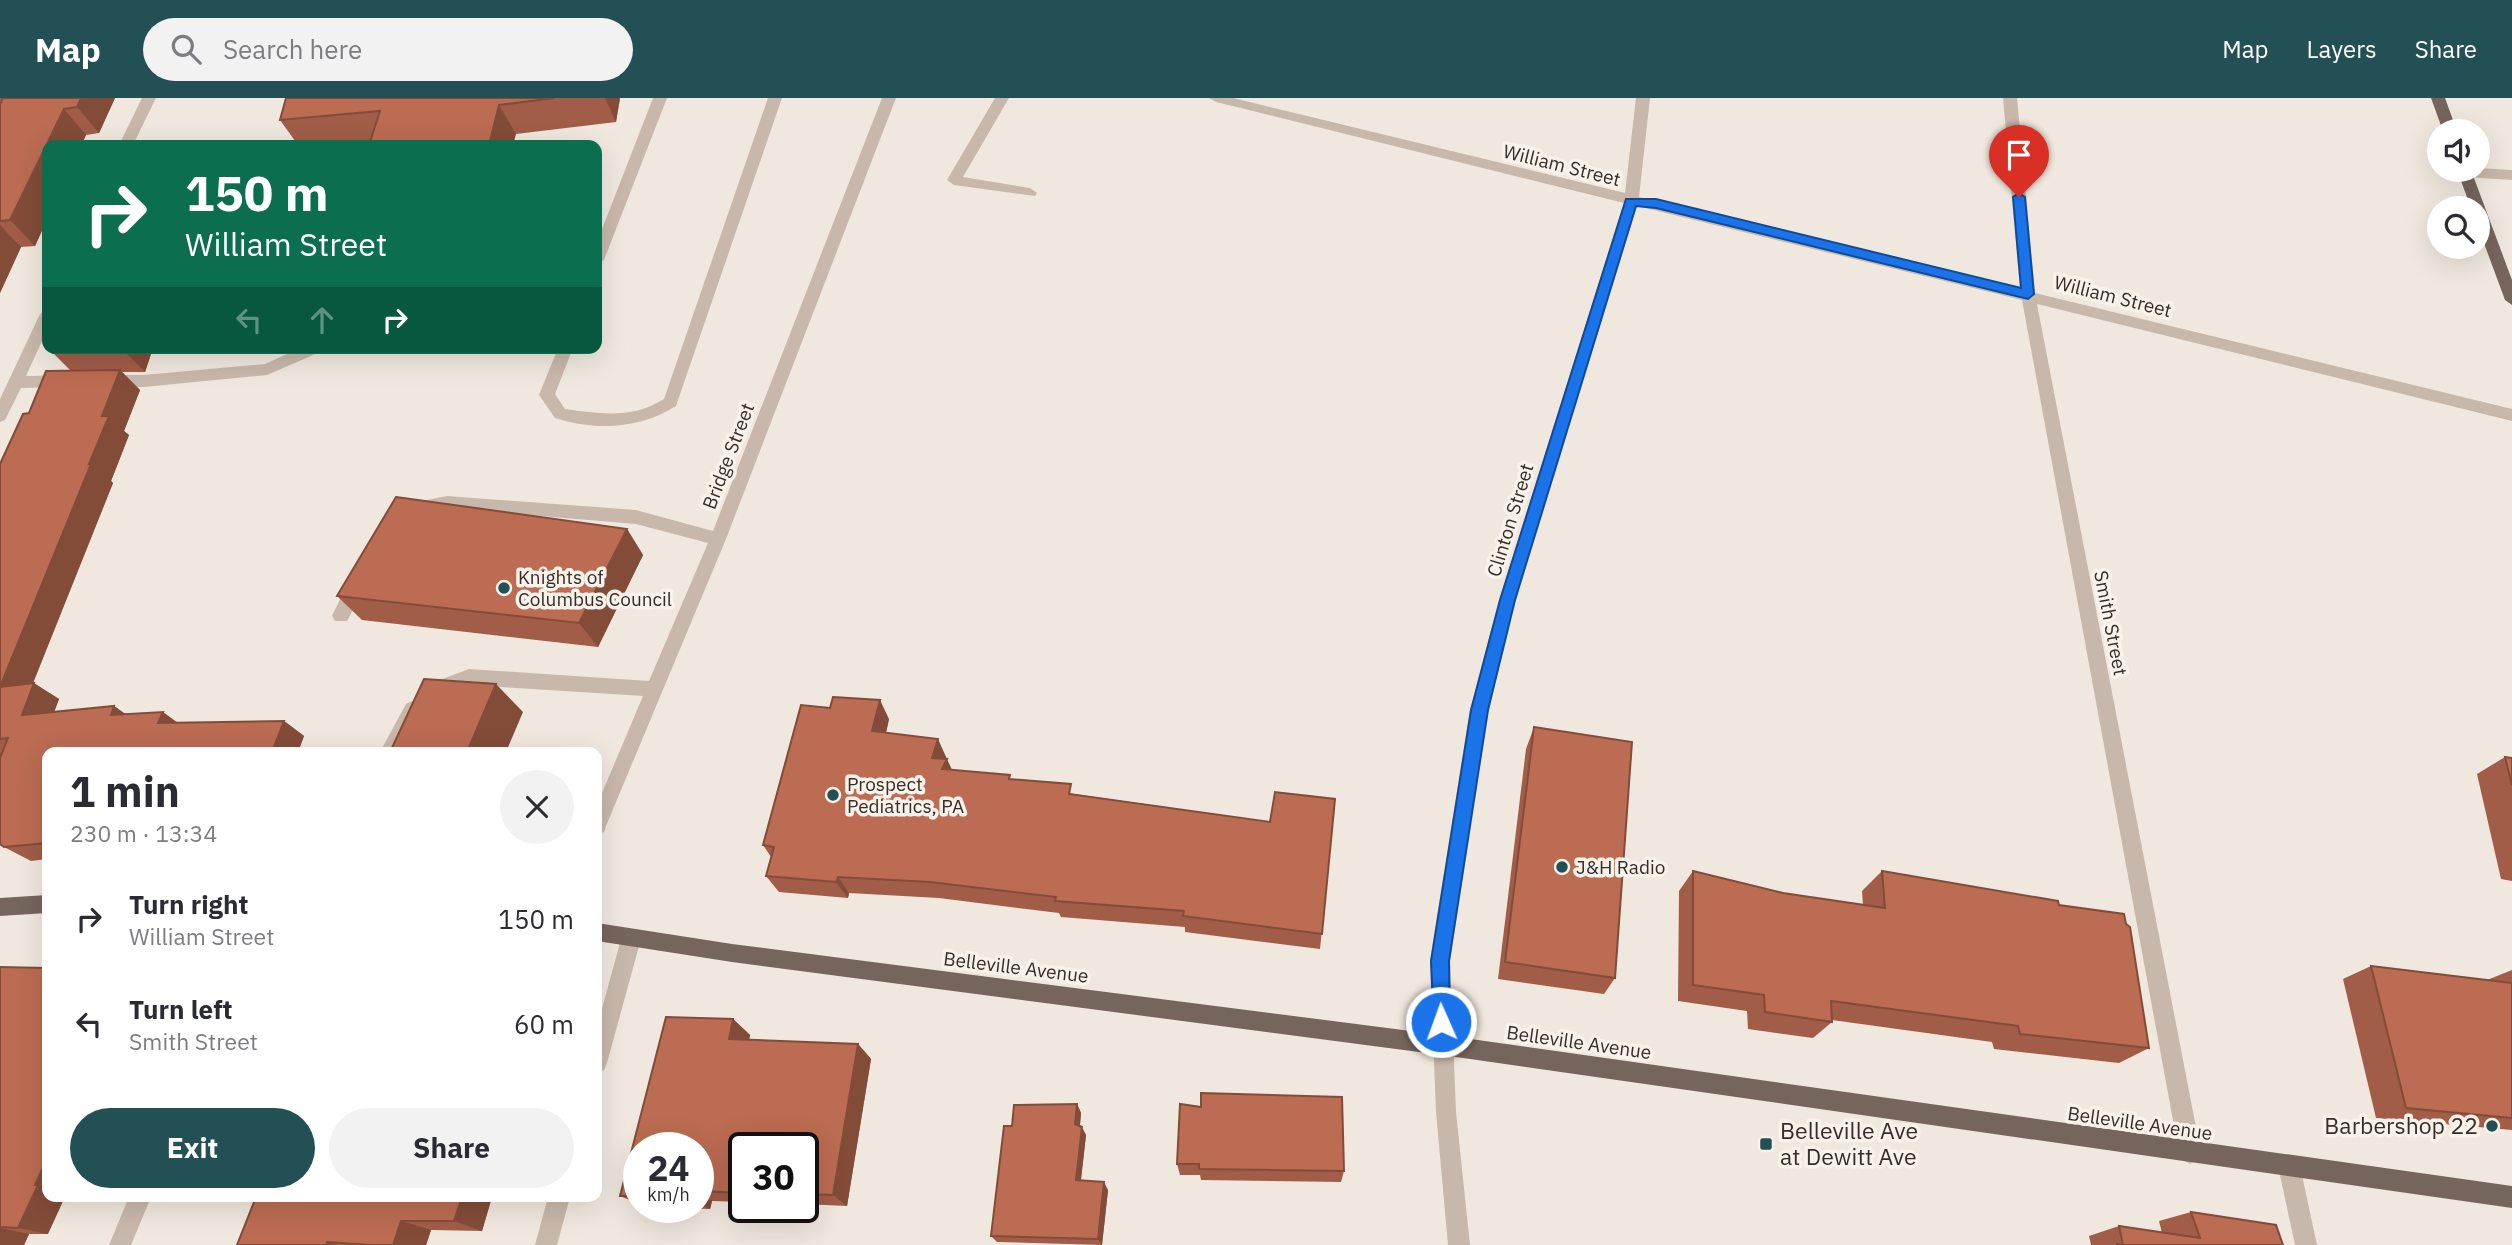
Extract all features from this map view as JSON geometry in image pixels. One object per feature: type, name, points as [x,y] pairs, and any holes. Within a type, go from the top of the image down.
[{"type":"main road","points":[[2438,98],[2446,119]]},
{"type":"main road","points":[[2469,182],[2512,300]]},
{"type":"main road","points":[[0,907],[42,904]]},
{"type":"main road","name":"Belleville Avenue","points":[[602,933],[1442,1045],[2512,1197]]},
{"type":"street","points":[[128,140],[149,98]]},
{"type":"street","points":[[602,247],[660,98]]},
{"type":"street","points":[[564,354],[547,395],[559,414],[625,421],[653,415],[671,402],[775,98]]},
{"type":"street","name":"Bridge Street","points":[[602,814],[718,539],[890,98]]},
{"type":"street","points":[[1002,98],[954,180],[1030,193]]},
{"type":"street","name":"William Street","points":[[1216,98],[1631,202],[1656,203],[2512,415]]},
{"type":"street","name":"Clinton Street","points":[[1460,1245],[1442,1045],[1440,961],[1479,710],[1507,600],[1631,202],[1643,98]]},
{"type":"street","name":"Smith Street","points":[[2010,98],[2028,294],[2190,1153]]},
{"type":"street","points":[[2490,173],[2512,175]]},
{"type":"street","points":[[0,416],[42,325]]},
{"type":"street","points":[[16,383],[144,381],[267,369],[301,354]]},
{"type":"street","points":[[400,517],[409,510],[447,502],[636,517],[718,539]]},
{"type":"street","points":[[341,616],[363,568]]},
{"type":"street","points":[[392,747],[415,703],[437,687],[469,677],[655,690]]},
{"type":"street","points":[[602,1045],[631,939]]},
{"type":"street","points":[[2289,1167],[2306,1245]]},
{"type":"street","points":[[120,1245],[138,1202]]},
{"type":"street","points":[[546,1245],[558,1202]]},
{"type":"building","points":[[3,98],[81,98],[77,107],[64,109],[49,140],[42,140],[42,154],[10,220],[0,221],[0,104]]},
{"type":"building","points":[[286,98],[555,98],[499,105],[490,140],[371,140],[380,111],[280,120]]},
{"type":"building","points":[[120,370],[102,416],[109,416],[91,464],[0,687],[0,464],[23,414],[29,413],[46,371]]},
{"type":"building","name":"Knights of Columbus Council","points":[[396,497],[627,529],[579,623],[337,596]]},
{"type":"building","points":[[424,679],[496,684],[469,747],[392,747]]},
{"type":"building","points":[[34,683],[22,715],[114,706],[111,715],[163,712],[158,723],[284,721],[274,747],[42,747],[42,843],[4,847],[0,844],[0,758],[8,738],[0,739],[0,687]]},
{"type":"building","points":[[833,697],[880,700],[872,731],[938,739],[932,758],[947,759],[942,769],[1010,775],[1009,779],[1071,784],[1069,794],[1270,822],[1275,792],[1335,799],[1322,934],[1183,916],[1184,911],[1055,901],[1056,897],[930,882],[838,877],[836,882],[766,876],[774,847],[763,845],[801,705],[830,708]]},
{"type":"building","name":"J&H Radio","points":[[1534,727],[1632,742],[1615,978],[1505,962]]},
{"type":"building","points":[[2505,757],[2512,758],[2512,785]]},
{"type":"building","points":[[1693,871],[1783,893],[1885,908],[1882,871],[2058,901],[2059,905],[2124,914],[2126,924],[2130,927],[2149,1048],[2020,1034],[2018,1026],[1831,1001],[1832,1022],[1765,1012],[1764,995],[1693,985]]},
{"type":"building","points":[[2371,966],[2512,983],[2512,1118],[2406,1108]]},
{"type":"building","points":[[0,967],[42,968],[42,1170],[18,1228],[0,1227]]},
{"type":"building","points":[[666,1017],[733,1019],[729,1039],[858,1044],[833,1195],[819,1195],[819,1132],[728,1132],[728,1192],[714,1192],[714,1132],[636,1132]]},
{"type":"building","points":[[1201,1093],[1342,1097],[1344,1171],[1199,1169],[1199,1164],[1177,1164],[1180,1104],[1201,1107]]},
{"type":"building","points":[[1077,1104],[1075,1124],[1082,1127],[1076,1180],[1104,1182],[1098,1239],[991,1236],[1004,1126],[1012,1126],[1014,1105]]},
{"type":"building","points":[[254,1202],[460,1202],[454,1221],[401,1221],[393,1245],[327,1242],[326,1245],[237,1245]]},
{"type":"building","points":[[2191,1212],[2276,1225],[2283,1245],[2123,1245],[2119,1226],[2200,1238]]},
{"type":"place","name":"Knights of Columbus Council","points":[[504,588]]},
{"type":"place","name":"Prospect Pediatrics, PA","points":[[833,795]]},
{"type":"place","name":"J&H Radio","points":[[1562,867]]},
{"type":"place","name":"Barbershop 22","points":[[2492,1126]]},
{"type":"place","name":"Belleville Ave at Dewitt Ave","points":[[1766,1144]]},
{"type":"route","points":[[1441,1022],[1440,961],[1479,710],[1507,600],[1631,202],[1656,203],[2028,294],[2019,197]]}]
